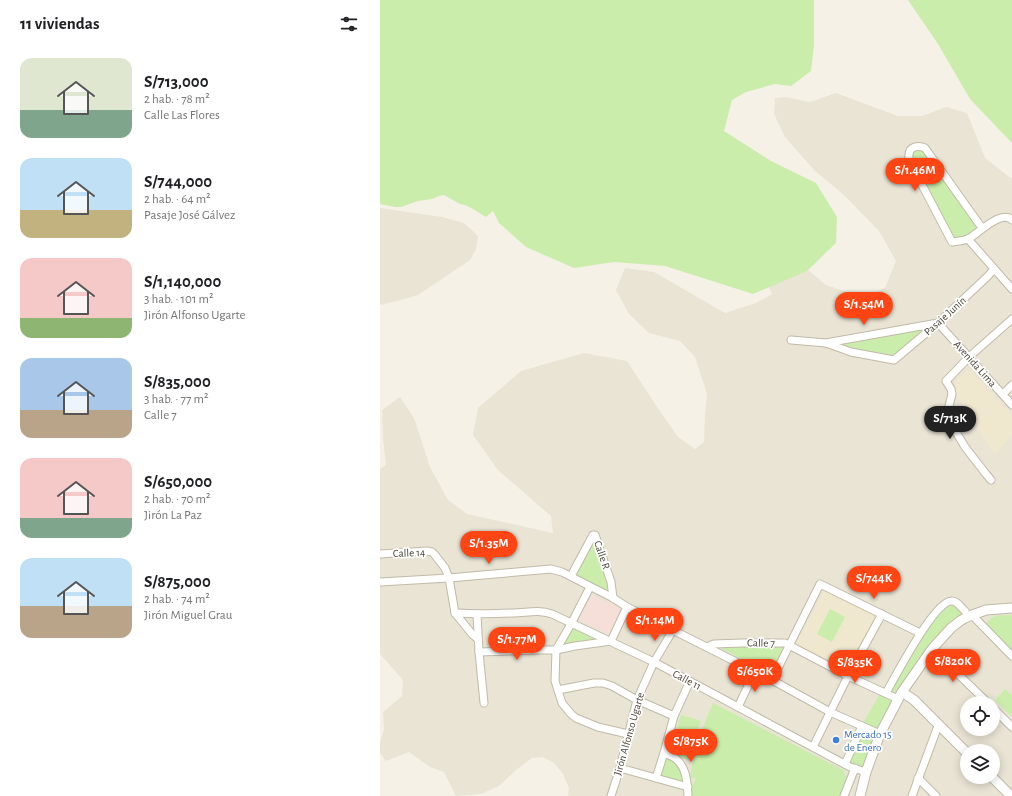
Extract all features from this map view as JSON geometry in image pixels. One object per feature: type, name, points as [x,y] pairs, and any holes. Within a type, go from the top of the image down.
[{"type":"street","points":[[982,228],[925,148],[916,146],[910,150],[910,162],[952,242],[968,239],[982,228],[1001,218],[1009,218]]},
{"type":"street","points":[[968,239],[1012,289]]},
{"type":"street","name":"Pasaje Junín","points":[[826,343],[851,352],[894,360],[938,323],[994,269]]},
{"type":"street","points":[[991,480],[965,448],[950,422],[949,406],[952,394],[946,381],[969,357],[1012,319]]},
{"type":"street","points":[[791,340],[826,343],[938,323]]},
{"type":"street","name":"Avenida Lima","points":[[938,323],[1012,405]]},
{"type":"street","points":[[1002,394],[1012,385]]},
{"type":"street","name":"Calle R","points":[[571,576],[592,535],[595,535],[611,582],[613,598]]},
{"type":"street","name":"Calle 14","points":[[380,554],[432,552],[445,568],[449,578],[455,613],[478,639]]},
{"type":"street","points":[[380,582],[449,578],[550,569],[562,572],[755,671],[830,712],[880,734]]},
{"type":"street","points":[[772,680],[820,584],[920,633]]},
{"type":"street","points":[[590,587],[556,650],[554,681],[566,709],[576,718],[628,734]]},
{"type":"street","points":[[886,693],[920,633],[940,607],[946,602],[955,602],[1012,656]]},
{"type":"street","points":[[479,652],[556,650],[611,641],[628,607]]},
{"type":"street","points":[[860,796],[866,772],[880,734],[900,696],[932,649],[968,613],[1012,608]]},
{"type":"street","name":"Calle 11","points":[[455,613],[518,613],[531,611],[552,614],[654,662],[845,764],[866,772]]},
{"type":"street","points":[[477,614],[484,703]]},
{"type":"street","points":[[813,747],[848,676],[882,614]]},
{"type":"street","name":"Jirón Alfonso Ugarte","points":[[612,796],[636,700],[654,662],[673,630]]},
{"type":"street","name":"Calle 7","points":[[707,647],[717,644],[742,642],[785,643],[848,676],[886,693],[900,696]]},
{"type":"street","points":[[932,649],[981,696]]},
{"type":"street","points":[[738,707],[755,671]]},
{"type":"street","points":[[656,778],[674,716],[690,681]]},
{"type":"street","points":[[558,690],[594,683],[603,683],[612,686],[636,700],[674,716]]},
{"type":"street","points":[[900,696],[914,700],[938,726],[960,746]]},
{"type":"street","points":[[1000,715],[1012,727]]},
{"type":"street","points":[[845,764],[862,726]]},
{"type":"street","points":[[912,796],[938,726]]},
{"type":"street","points":[[664,753],[677,759],[681,765],[686,778],[688,796]]},
{"type":"street","points":[[620,768],[688,787]]},
{"type":"street","points":[[844,796],[855,768]]},
{"type":"street","points":[[918,778],[936,796]]},
{"type":"street","points":[[999,784],[1011,796]]},
{"type":"shaded area","points":[[836,93],[898,116],[922,116],[946,107],[967,113],[985,158],[1012,179],[1012,796],[568,796],[569,788],[563,774],[554,763],[543,757],[532,758],[516,770],[499,786],[481,794],[456,796],[444,772],[430,767],[409,752],[386,761],[380,753],[380,743],[384,729],[383,712],[402,696],[403,680],[380,654],[380,469],[386,465],[382,410],[400,397],[414,418],[430,467],[448,500],[467,514],[553,533],[551,516],[498,470],[473,435],[478,408],[521,371],[584,353],[627,361],[678,437],[695,449],[704,442],[707,394],[695,357],[680,341],[649,333],[629,314],[616,290],[625,268],[654,272],[725,313],[756,303],[772,294],[755,261],[796,260],[826,285],[864,298],[885,288],[896,261],[879,231],[844,195],[815,171],[785,137],[774,114],[775,98],[785,97],[810,102]]},
{"type":"shaded area","points":[[380,208],[442,217],[464,223],[478,236],[476,249],[470,260],[418,295],[380,305]]},
{"type":"shaded area","points":[[969,369],[1012,415],[1012,436],[995,454],[951,386]]},
{"type":"shaded area","points":[[825,590],[877,615],[846,673],[796,647],[796,643]]},
{"type":"shaded area","points":[[592,595],[625,611],[612,636],[579,620]]},
{"type":"green space","points":[[380,0],[814,0],[814,45],[811,71],[791,86],[775,84],[746,92],[732,100],[724,131],[771,161],[816,183],[837,217],[836,243],[807,271],[753,294],[665,266],[614,262],[574,268],[526,247],[499,223],[493,211],[486,217],[444,195],[418,201],[401,207],[380,204]]},
{"type":"green space","points":[[908,0],[1012,0],[1012,143],[970,99],[938,44]]},
{"type":"green space","points":[[916,149],[923,150],[979,227],[952,240],[911,159],[913,151]]},
{"type":"green space","points":[[921,329],[923,332],[892,359],[845,349],[846,341]]},
{"type":"green space","points":[[593,539],[609,583],[609,592],[576,575]]},
{"type":"green space","points":[[951,603],[958,606],[963,614],[956,617],[932,641],[897,694],[891,693],[890,691],[924,633],[945,605]]},
{"type":"green space","points":[[830,609],[845,617],[832,642],[817,634]]},
{"type":"green space","points":[[1001,615],[1012,615],[1012,651],[988,627],[987,624],[991,618]]},
{"type":"green space","points":[[574,625],[601,639],[563,645]]},
{"type":"green space","points":[[715,645],[786,645],[771,675]]},
{"type":"green space","points":[[1005,689],[1012,695],[1011,716],[1000,705],[1000,696],[999,696]]},
{"type":"green space","points":[[880,694],[892,699],[878,730],[863,723]]},
{"type":"green space","points":[[713,703],[843,770],[848,780],[842,796],[691,796],[691,787],[696,778],[690,778],[693,759],[702,730]]},
{"type":"green space","points":[[681,715],[701,721],[688,760],[669,753]]},
{"type":"green space","points":[[864,731],[876,737],[863,769],[850,764]]},
{"type":"green space","points":[[667,758],[675,760],[682,772],[684,784],[659,777]]},
{"type":"place","name":"Mercado 15 de Enero","points":[[836,740]]}]
